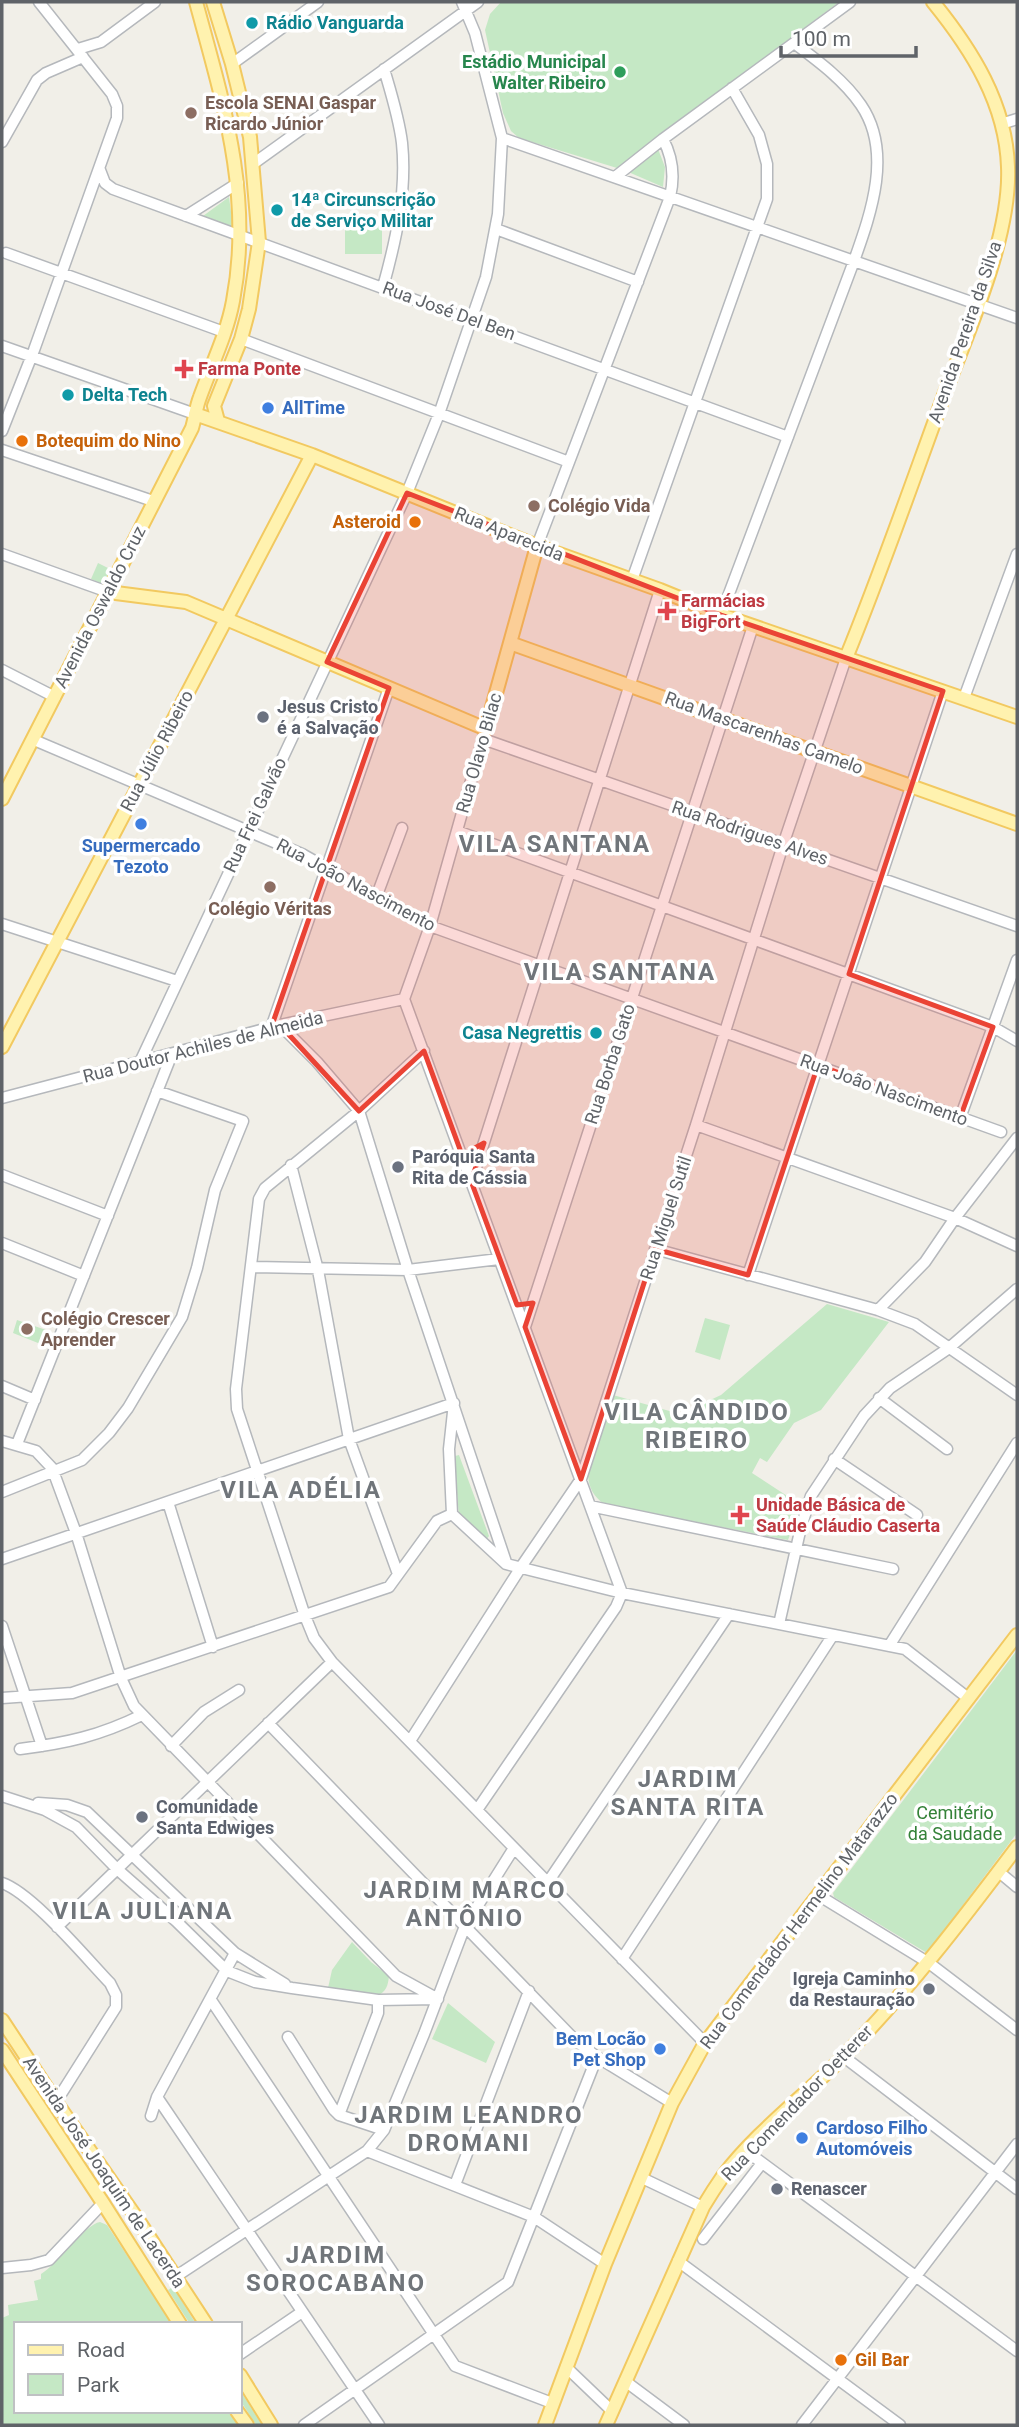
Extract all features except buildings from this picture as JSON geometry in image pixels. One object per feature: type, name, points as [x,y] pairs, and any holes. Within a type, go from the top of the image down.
[{"type":"main road","name":"Avenida Oswaldo Cruz","points":[[2,799],[5,785],[34,740],[192,428],[233,304],[241,236],[238,183],[226,111],[196,2]]},
{"type":"main road","points":[[213,2],[250,136],[259,242],[249,309],[241,339],[214,406],[218,421]]},
{"type":"main road","name":"Avenida Pereira da Silva","points":[[846,658],[978,304],[1006,208],[1008,167],[1001,124],[981,69],[962,39],[934,4]]},
{"type":"main road","name":"Rua Aparecida","points":[[195,414],[312,455],[537,546],[721,615],[1017,717]]},
{"type":"main road","name":"Rua Júlio Ribeiro","points":[[2,1047],[312,455]]},
{"type":"main road","name":"Rua Olavo Bilac","points":[[484,734],[537,546]]},
{"type":"main road","name":"Rua Rodrigues Alves","points":[[108,592],[186,602],[389,688],[484,734]]},
{"type":"main road","name":"Rua Mascarenhas Camelo","points":[[510,643],[1017,824]]},
{"type":"main road","name":"Rua Comendador Hermelino Matarazzo","points":[[545,2425],[606,2264],[672,2103],[705,2043],[1017,1635]]},
{"type":"main road","name":"Rua Comendador Oetterer","points":[[606,2425],[703,2207],[723,2176],[844,2057],[929,1963],[1017,1847]]},
{"type":"main road","name":"Avenida José Joaquim de Lacerda","points":[[2,2020],[205,2322]]},
{"type":"main road","name":"Avenida José Joaquim de Lacerda","points":[[2,2050],[179,2322]]},
{"type":"main road","points":[[242,2378],[271,2425]]},
{"type":"street","points":[[2,431],[117,118],[117,106],[112,94],[39,2]]},
{"type":"street","points":[[2,142],[5,128],[41,76],[83,56],[155,2]]},
{"type":"street","points":[[232,64],[318,2]]},
{"type":"street","points":[[253,164],[384,69],[464,6],[478,2]]},
{"type":"street","points":[[615,177],[850,2]]},
{"type":"street","name":"Rua Frei Galvão","points":[[140,1062],[407,493],[439,414],[486,277],[496,229],[502,138],[475,33],[464,6]]},
{"type":"street","points":[[83,56],[101,42]]},
{"type":"street","points":[[721,615],[872,210],[878,166],[873,130],[862,106],[839,79],[794,43]]},
{"type":"street","points":[[383,287],[398,228],[403,188],[402,144],[384,69]]},
{"type":"street","points":[[632,580],[759,228],[767,199],[767,164],[759,135],[732,88]]},
{"type":"street","points":[[1001,124],[1017,119]]},
{"type":"street","points":[[502,138],[1017,318]]},
{"type":"street","points":[[537,546],[670,197],[674,183],[673,165],[663,139]]},
{"type":"street","points":[[89,197],[99,189],[108,187],[100,170]]},
{"type":"street","points":[[186,216],[238,183]]},
{"type":"street","name":"Rua José Del Ben","points":[[108,187],[788,437]]},
{"type":"street","points":[[496,229],[638,282]]},
{"type":"street","points":[[6,253],[224,332]]},
{"type":"street","points":[[241,339],[569,462]]},
{"type":"street","name":"Rua Aparecida","points":[[2,346],[195,414]]},
{"type":"street","points":[[2,450],[153,501]]},
{"type":"street","points":[[2,554],[108,592]]},
{"type":"street","points":[[964,698],[1017,554]]},
{"type":"street","points":[[471,1181],[660,590]]},
{"type":"street","name":"Rua Borba Gato","points":[[525,1327],[753,626]]},
{"type":"street","name":"Rua Miguel Sutil","points":[[410,1741],[520,1568],[581,1479],[726,1032],[783,845],[846,658]]},
{"type":"street","points":[[2,670],[55,697]]},
{"type":"street","points":[[389,688],[327,866],[276,1027],[317,1062],[359,1111],[408,1270],[506,1564]]},
{"type":"street","points":[[748,1275],[943,691]]},
{"type":"street","name":"Rua Rodrigues Alves","points":[[484,734],[599,780],[1017,926]]},
{"type":"street","name":"Rua Olavo Bilac","points":[[404,999],[430,926],[484,734]]},
{"type":"street","name":"Rua João Nascimento","points":[[34,740],[327,866],[430,926],[1001,1132]]},
{"type":"street","points":[[377,895],[402,828]]},
{"type":"street","points":[[457,831],[993,1027],[1017,1041]]},
{"type":"street","points":[[2,924],[177,981]]},
{"type":"street","points":[[960,1118],[1017,960]]},
{"type":"street","points":[[404,999],[622,1593],[616,1607],[477,1810]]},
{"type":"street","name":"Rua Doutor Achiles de Almeida","points":[[2,1098],[276,1027],[404,999]]},
{"type":"street","points":[[424,1051],[359,1111],[265,1188],[259,1199],[236,1389],[237,1409],[314,1638],[332,1662],[705,2043]]},
{"type":"street","points":[[17,1444],[172,1054]]},
{"type":"street","points":[[2,1492],[82,1460],[109,1433],[128,1408],[182,1317],[197,1268],[215,1190],[243,1121],[157,1091]]},
{"type":"street","points":[[696,1125],[955,1218],[1017,1246]]},
{"type":"street","points":[[878,1310],[925,1262],[955,1218],[1017,1138]]},
{"type":"street","points":[[462,1154],[483,1143]]},
{"type":"street","points":[[291,1165],[318,1270],[349,1439],[398,1574]]},
{"type":"street","points":[[2,1175],[108,1216]]},
{"type":"street","points":[[2,1243],[84,1276]]},
{"type":"street","points":[[655,1249],[878,1310],[915,1324],[1017,1395]]},
{"type":"street","points":[[252,1267],[408,1270],[499,1259]]},
{"type":"street","points":[[779,1624],[811,1496],[863,1416],[879,1398],[949,1348],[1017,1289]]},
{"type":"street","points":[[517,1305],[533,1303]]},
{"type":"street","points":[[2,1386],[35,1400]]},
{"type":"street","points":[[879,1398],[947,1449]]},
{"type":"street","points":[[2,1559],[454,1403]]},
{"type":"street","points":[[454,1403],[449,1449],[452,1514],[506,1564],[622,1593],[905,1649],[968,1698]]},
{"type":"street","points":[[2,1441],[36,1451],[45,1458],[53,1472],[76,1533],[121,1678],[134,1706],[396,1976],[438,1999]]},
{"type":"street","points":[[889,1646],[1017,1443]]},
{"type":"street","points":[[449,1449],[468,1448]]},
{"type":"street","points":[[834,1459],[917,1516]]},
{"type":"street","points":[[168,1502],[212,1647]]},
{"type":"street","points":[[590,1506],[893,1569]]},
{"type":"street","points":[[2,1698],[72,1693],[389,1587],[436,1521],[452,1514]]},
{"type":"street","points":[[486,1546],[494,1548],[498,1538]]},
{"type":"street","points":[[548,1882],[729,1614]]},
{"type":"street","points":[[2,1626],[42,1746]]},
{"type":"street","points":[[622,1959],[833,1635]]},
{"type":"street","points":[[57,1927],[332,1662]]},
{"type":"street","points":[[171,1746],[204,1712],[239,1690]]},
{"type":"street","points":[[20,1749],[83,1739],[110,1731],[142,1715]]},
{"type":"street","points":[[268,1723],[574,2039],[597,2057],[672,2103]]},
{"type":"street","points":[[2,1796],[28,1803],[76,1827],[227,1971],[255,1982],[292,1989],[378,2000],[438,1999]]},
{"type":"street","points":[[28,1803],[67,1805],[87,1811],[235,1953],[292,1989]]},
{"type":"street","points":[[175,2277],[368,2151],[384,2130],[465,1926],[514,1848]]},
{"type":"street","points":[[999,1872],[1017,1886]]},
{"type":"street","points":[[2,1883],[13,1887],[57,1927],[110,1983],[116,1995],[116,2007],[56,2102]]},
{"type":"street","points":[[818,1895],[929,1963],[1017,2030]]},
{"type":"street","points":[[151,2116],[157,2097],[235,1953]]},
{"type":"street","points":[[455,2185],[528,1991]]},
{"type":"street","points":[[211,2000],[455,2366],[552,2403]]},
{"type":"street","points":[[339,2115],[378,2013],[378,2000]]},
{"type":"street","points":[[288,2037],[339,2115],[384,2130]]},
{"type":"street","points":[[304,2425],[508,2283],[597,2057]]},
{"type":"street","points":[[844,2057],[1017,2189]]},
{"type":"street","points":[[157,2097],[379,2425]]},
{"type":"street","points":[[802,2425],[1017,2144]]},
{"type":"street","points":[[368,2151],[534,2217],[606,2264]]},
{"type":"street","points":[[746,2151],[1017,2351]]},
{"type":"street","name":"Rua Comendador Oetterer","points":[[703,2239],[762,2163]]},
{"type":"street","points":[[642,2178],[703,2207]]},
{"type":"street","points":[[2,2269],[49,2260],[103,2203]]},
{"type":"street","points":[[678,2261],[900,2425]]},
{"type":"street","points":[[242,2353],[302,2312]]},
{"type":"street","points":[[566,2367],[612,2411]]},
{"type":"street","points":[[625,2381],[684,2425]]},
{"type":"highlighted area","points":[[407,493],[721,615],[943,691],[849,974],[993,1027],[960,1118],[818,1065],[748,1275],[655,1249],[581,1479],[525,1327],[533,1303],[517,1305],[471,1181],[484,1143],[462,1155],[424,1051],[359,1111],[280,1025],[271,1028],[389,688],[327,662]]},
{"type":"green space","name":"Estádio Municipal Walter Ribeiro","points":[[501,2],[839,2],[617,168],[519,138],[511,131],[503,113],[485,30],[490,14]]},
{"type":"green space","points":[[658,149],[665,167],[663,187],[626,171]]},
{"type":"green space","points":[[229,197],[233,227],[203,216]]},
{"type":"green space","points":[[345,225],[382,225],[382,254],[345,254]]},
{"type":"green space","points":[[98,563],[112,570],[105,585],[91,579]]},
{"type":"green space","points":[[827,1304],[889,1322],[821,1410],[794,1423],[767,1462],[760,1458],[752,1473],[801,1505],[788,1540],[604,1504],[595,1495],[588,1476],[589,1469],[613,1395],[680,1414],[721,1395]]},
{"type":"green space","points":[[705,1318],[730,1325],[720,1360],[695,1352]]},
{"type":"green space","points":[[17,1320],[49,1331],[43,1345],[13,1333]]},
{"type":"green space","points":[[459,1455],[489,1536],[486,1540],[459,1516],[454,1458]]},
{"type":"green space","name":"Cemitério da Saudade","points":[[1017,1650],[1017,1833],[927,1953],[834,1897],[833,1893]]},
{"type":"green space","points":[[352,1942],[389,1976],[383,1993],[377,1996],[328,1988],[332,1970]]},
{"type":"green space","points":[[448,2003],[495,2042],[486,2063],[432,2039]]},
{"type":"green space","points":[[100,2222],[107,2225],[171,2322],[14,2322],[14,2413],[231,2413],[239,2425],[2,2425],[2,2318],[9,2315],[8,2305],[38,2300],[34,2281],[41,2279],[41,2274],[94,2224]]},
{"type":"green space","points":[[173,2287],[195,2322],[189,2322],[168,2290]]},
{"type":"green space","points":[[242,2393],[262,2425],[256,2425],[242,2403]]},
{"type":"place","name":"Rádio Vanguarda","points":[[252,23]]},
{"type":"place","name":"Estádio Municipal Walter Ribeiro","points":[[620,72]]},
{"type":"place","name":"Escola SENAI Gaspar Ricardo Júnior","points":[[191,113]]},
{"type":"place","name":"14ª Circunscrição de Serviço Militar","points":[[277,210]]},
{"type":"place","name":"Farma Ponte","points":[[184,369]]},
{"type":"place","name":"Delta Tech","points":[[68,395]]},
{"type":"place","name":"AllTime","points":[[268,408]]},
{"type":"place","name":"Botequim do Nino","points":[[22,441]]},
{"type":"place","name":"Colégio Vida","points":[[534,506]]},
{"type":"place","name":"Asteroid","points":[[415,522]]},
{"type":"place","name":"Farmácias BigFort","points":[[667,611]]},
{"type":"place","name":"Jesus Cristo é a Salvação","points":[[263,717]]},
{"type":"place","name":"Supermercado Tezoto","points":[[141,824]]},
{"type":"place","name":"Colégio Véritas","points":[[270,887]]},
{"type":"place","name":"Casa Negrettis","points":[[596,1033]]},
{"type":"place","name":"Paróquia Santa Rita de Cássia","points":[[398,1167]]},
{"type":"place","name":"Colégio Crescer Aprender","points":[[27,1329]]},
{"type":"place","name":"Unidade Básica de Saúde Cláudio Caserta","points":[[740,1515]]},
{"type":"place","name":"Comunidade Santa Edwiges","points":[[142,1817]]},
{"type":"place","name":"Igreja Caminho da Restauração","points":[[929,1989]]},
{"type":"place","name":"Bem Locão Pet Shop","points":[[660,2049]]},
{"type":"place","name":"Cardoso Filho Automóveis","points":[[802,2138]]},
{"type":"place","name":"Renascer","points":[[777,2189]]},
{"type":"place","name":"Gil Bar","points":[[841,2360]]},
{"type":"district","name":"VILA SANTANA","points":[[555,844]]},
{"type":"district","name":"VILA SANTANA","points":[[620,972]]},
{"type":"district","name":"VILA CÂNDIDO RIBEIRO","points":[[697,1426]]},
{"type":"district","name":"VILA ADÉLIA","points":[[301,1490]]},
{"type":"district","name":"JARDIM SANTA RITA","points":[[688,1793]]},
{"type":"district","name":"JARDIM MARCO ANTÔNIO","points":[[465,1904]]},
{"type":"district","name":"VILA JULIANA","points":[[143,1911]]},
{"type":"district","name":"JARDIM LEANDRO DROMANI","points":[[469,2129]]},
{"type":"district","name":"JARDIM SOROCABANO","points":[[336,2269]]}]
